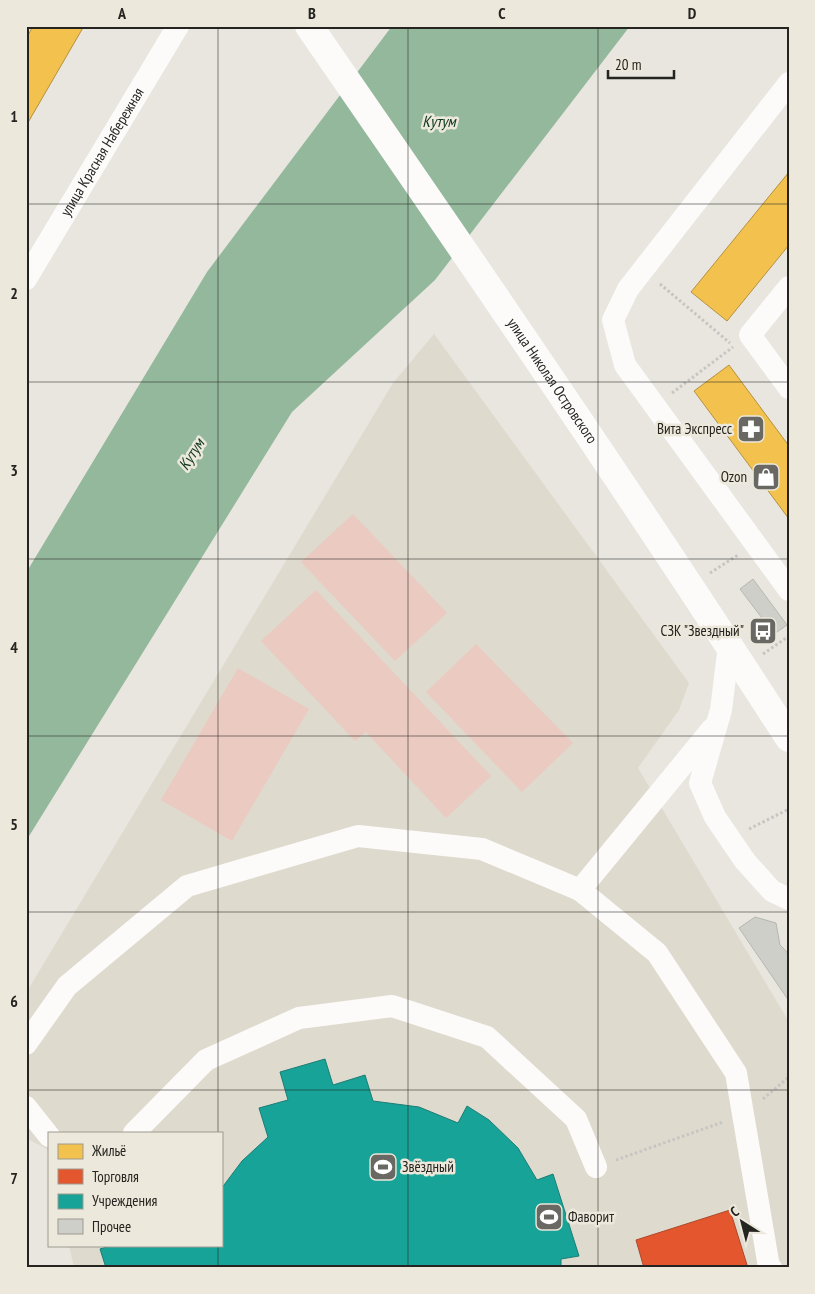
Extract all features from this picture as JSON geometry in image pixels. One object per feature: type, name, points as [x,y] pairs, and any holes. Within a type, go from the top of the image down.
[{"type":"main road","name":"улица Николая Островского","points":[[310,26],[497,297],[789,738]]},
{"type":"street","name":"улица Красная Набережная","points":[[26,280],[178,26]]},
{"type":"street","points":[[789,83],[642,270],[628,289],[613,320],[625,365],[789,590]]},
{"type":"street","points":[[789,287],[750,335],[789,388]]},
{"type":"street","points":[[729,645],[721,710],[700,783],[715,817],[745,861],[772,891],[789,899]]},
{"type":"street","points":[[580,890],[718,723]]},
{"type":"street","points":[[26,1044],[67,986],[186,886],[358,836],[482,848],[580,890],[657,954],[736,1073],[768,1267],[771,1268]]},
{"type":"street","points":[[135,1132],[206,1060],[299,1018],[392,1006],[488,1037],[576,1119],[596,1167]]},
{"type":"street","points":[[26,1107],[48,1135]]},
{"type":"path","points":[[642,270],[734,347],[655,405]]},
{"type":"path","points":[[690,586],[756,544]]},
{"type":"path","points":[[760,656],[789,636]]},
{"type":"path","points":[[730,839],[789,809]]},
{"type":"path","points":[[596,1167],[743,1115],[789,1077]]},
{"type":"shaded area","points":[[434,334],[689,683],[679,710],[638,768],[789,1022],[789,1268],[74,1268],[69,1246],[222,1246],[222,1132],[48,1132],[48,1152],[47,1149],[26,1138],[26,993],[393,383]]},
{"type":"shaded area","points":[[353,514],[447,613],[395,661],[301,562]]},
{"type":"shaded area","points":[[316,590],[491,776],[446,818],[366,732],[355,741],[261,641]]},
{"type":"shaded area","points":[[476,644],[573,743],[522,792],[426,692]]},
{"type":"shaded area","points":[[238,668],[309,709],[232,841],[161,800]]},
{"type":"water","name":"Кутум","points":[[392,26],[630,26],[435,280],[292,412],[26,841],[26,573],[207,272]]},
{"type":"building: Жильё","points":[[33,26],[84,26],[26,126],[26,39]]},
{"type":"building: Жильё","points":[[789,172],[789,245],[727,321],[691,292]]},
{"type":"building: Жильё","points":[[729,365],[789,446],[789,519],[694,391]]},
{"type":"building: Торговля","points":[[730,1210],[748,1268],[644,1268],[636,1240]]},
{"type":"building: Учреждения","name":"Звёздный","points":[[325,1059],[333,1085],[365,1075],[373,1101],[419,1107],[458,1123],[467,1106],[489,1120],[518,1148],[537,1180],[553,1174],[579,1256],[561,1259],[561,1268],[106,1268],[100,1249],[110,1246],[222,1246],[222,1188],[242,1161],[268,1137],[259,1108],[288,1100],[280,1072]]},
{"type":"building: Прочее","points":[[753,579],[787,625],[774,634],[740,589]]},
{"type":"building: Прочее","points":[[755,917],[776,923],[780,945],[787,952],[789,1001],[739,928]]},
{"type":"place","name":"Вита Экспресс","points":[[751,429]]},
{"type":"place","name":"Ozon","points":[[766,477]]},
{"type":"place","name":"СЗК \"Звездный\"","points":[[763,631]]},
{"type":"place","name":"Звёздный","points":[[383,1167]]},
{"type":"place","name":"Фаворит","points":[[549,1217]]}]
